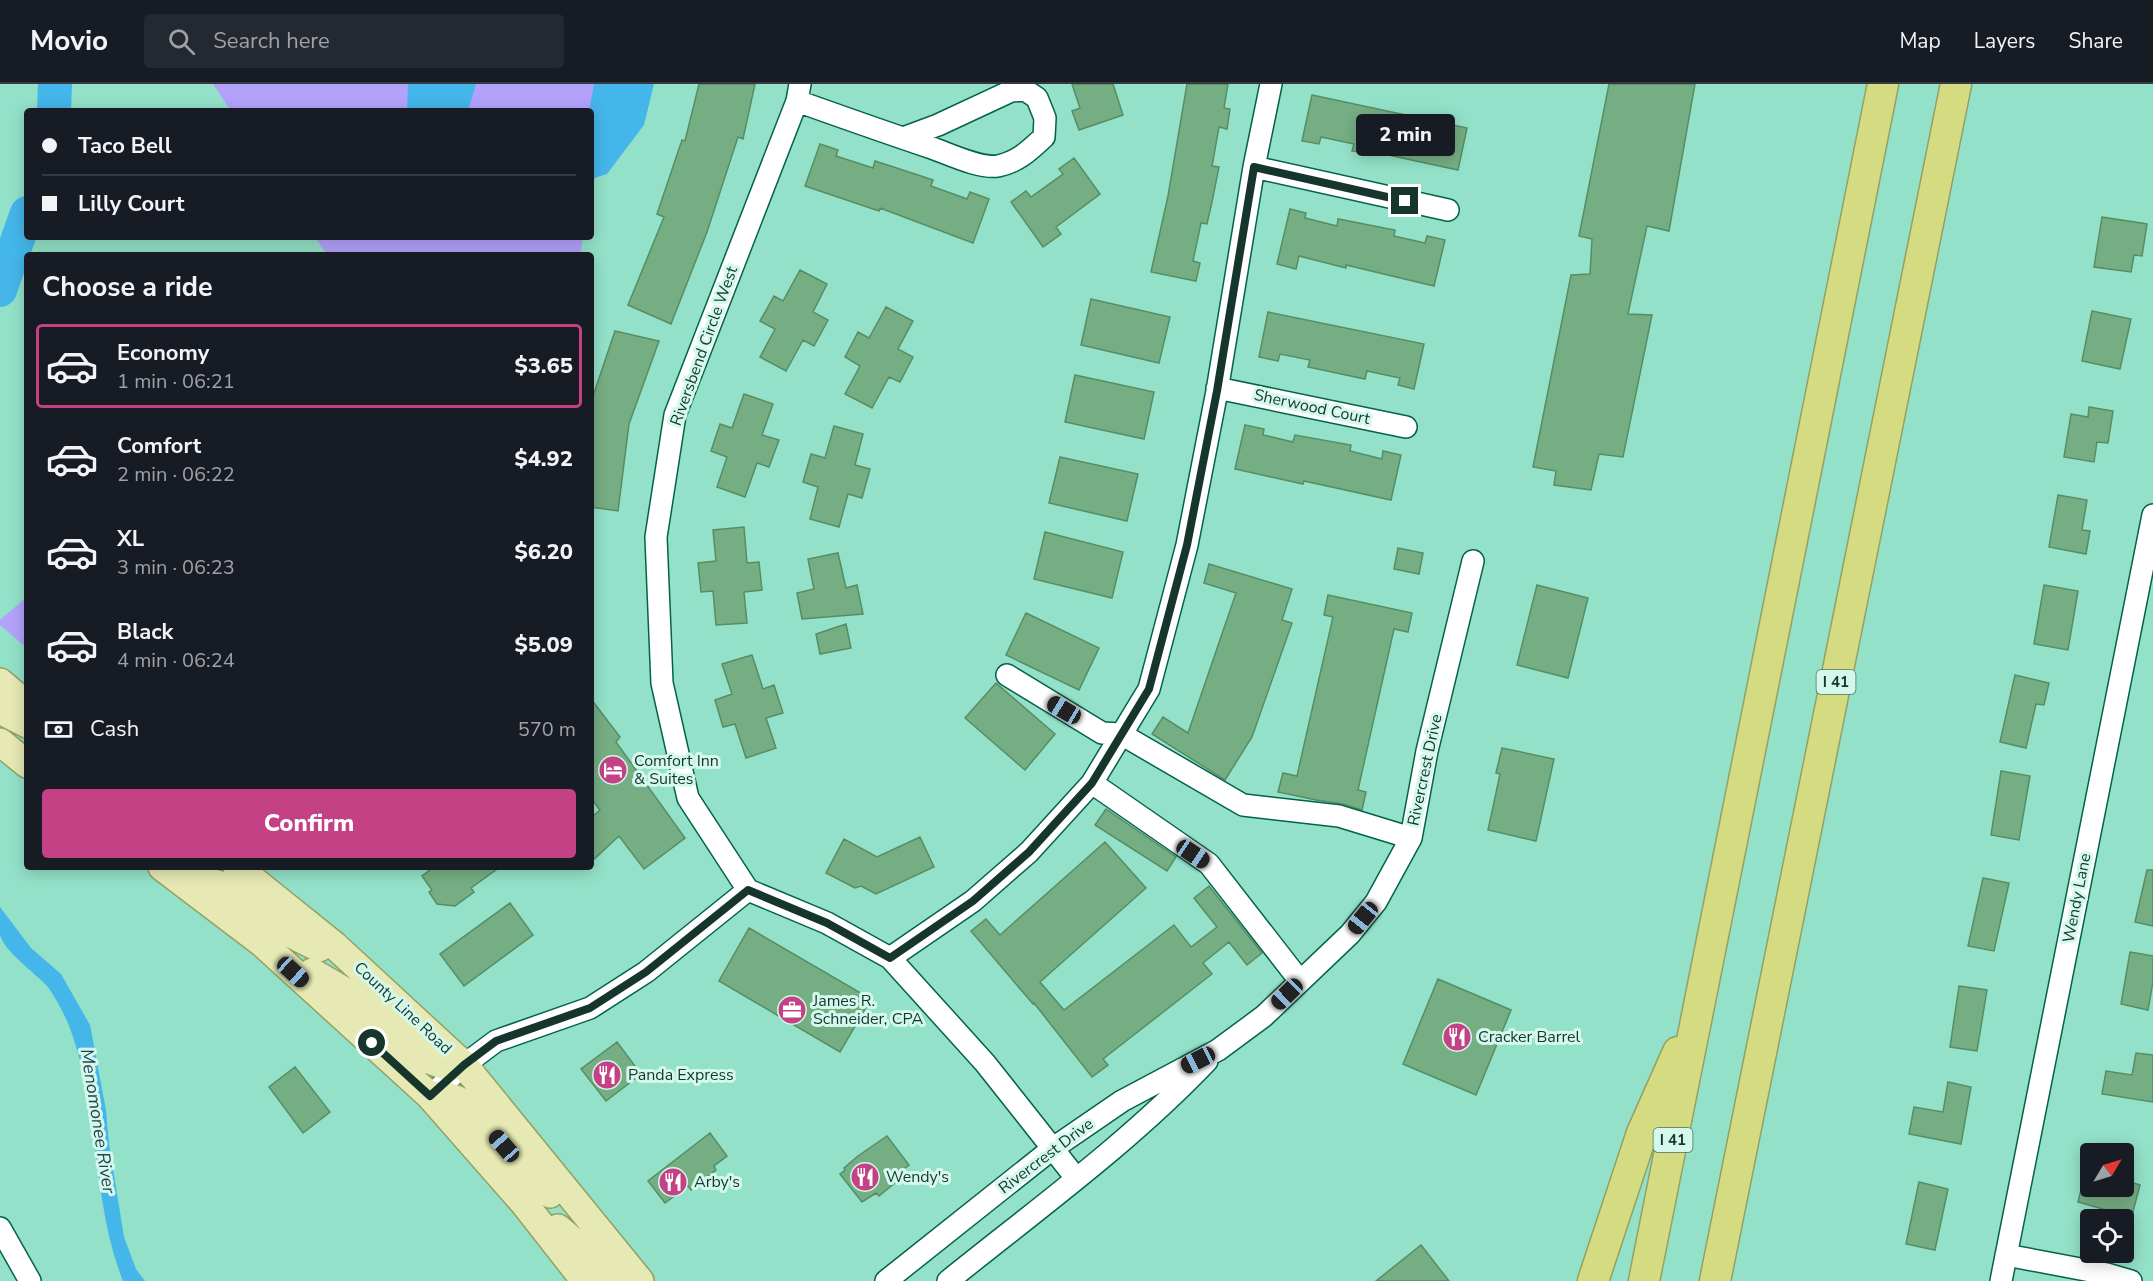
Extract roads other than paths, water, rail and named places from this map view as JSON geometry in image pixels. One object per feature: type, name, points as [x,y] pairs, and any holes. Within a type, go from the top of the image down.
[{"type":"highway","name":"I 41","points":[[1644,1281],[1883,84]]},
{"type":"highway","name":"I 41","points":[[1715,1281],[1956,84]]},
{"type":"highway","points":[[1593,1281],[1642,1133],[1701,1000]]},
{"type":"main road","points":[[0,682],[24,702]]},
{"type":"main road","points":[[0,710],[24,722]]},
{"type":"main road","points":[[0,737],[24,750]]},
{"type":"main road","points":[[0,742],[24,762]]},
{"type":"main road","points":[[173,870],[230,888],[283,930],[363,971]]},
{"type":"main road","name":"County Line Road","points":[[241,870],[334,945],[464,1065],[626,1274]]},
{"type":"main road","points":[[191,875],[430,1096],[523,1202],[585,1281]]},
{"type":"main road","points":[[262,943],[360,1000],[413,1051],[446,1066],[464,1065]]},
{"type":"main road","points":[[430,1096],[444,1095],[458,1100],[475,1112],[534,1179],[626,1274]]},
{"type":"main road","points":[[523,1202],[590,1255],[626,1274]]},
{"type":"street","points":[[890,958],[973,901],[1016,864],[1092,783],[1149,689],[1186,548],[1271,84]]},
{"type":"street","points":[[798,93],[903,138],[972,162],[996,166],[1017,160],[1032,148],[1044,136],[1045,118],[1037,98],[1025,90],[1011,91],[938,125],[903,138]]},
{"type":"street","name":"Riversbend Circle West","points":[[748,890],[688,798],[662,683],[656,537],[675,415],[798,93]]},
{"type":"street","points":[[1254,167],[1448,210]]},
{"type":"street","name":"Sherwood Court","points":[[1217,388],[1406,427]]},
{"type":"street","name":"Wendy Lane","points":[[2001,1281],[2144,603],[2153,515]]},
{"type":"street","name":"Rivercrest Drive","points":[[886,1281],[1052,1149],[1128,1098],[1218,1050],[1264,1016],[1350,934],[1376,902],[1411,838],[1427,751],[1473,561]]},
{"type":"street","points":[[1007,675],[1102,733],[1122,734],[1244,806],[1339,816],[1411,838]]},
{"type":"street","points":[[1092,783],[1209,864],[1300,981]]},
{"type":"street","points":[[430,1096],[464,1065],[496,1041],[590,1008],[646,972],[748,890],[827,923],[890,958],[985,1063],[1076,1178]]},
{"type":"street","name":"Rivercrest Drive","points":[[948,1281],[1138,1129],[1169,1101],[1218,1050]]},
{"type":"street","points":[[0,1228],[30,1281]]},
{"type":"street","points":[[2006,1255],[2107,1274],[2131,1281]]},
{"type":"water","points":[[408,84],[476,84],[469,108],[407,108]]},
{"type":"water","points":[[594,84],[654,84],[644,125],[607,174],[594,178],[594,108],[590,108]]},
{"type":"water","points":[[0,907],[31,948],[61,974],[90,1025],[106,1110],[109,1144],[124,1237],[136,1269],[145,1281],[123,1281],[113,1251],[81,1064],[70,1029],[50,989],[7,948],[0,935]]},
{"type":"waterway","name":"Menomonee River","points":[[54,108],[55,84]]},
{"type":"waterway","name":"Menomonee River","points":[[0,290],[24,222]]},
{"type":"place","name":"Comfort Inn & Suites","points":[[613,770]]},
{"type":"place","name":"James R. Schneider, CPA","points":[[792,1010]]},
{"type":"place","name":"Cracker Barrel","points":[[1457,1037]]},
{"type":"place","name":"Panda Express","points":[[607,1075]]},
{"type":"place","name":"Wendy's","points":[[865,1177]]},
{"type":"place","name":"Arby's","points":[[673,1182]]}]
